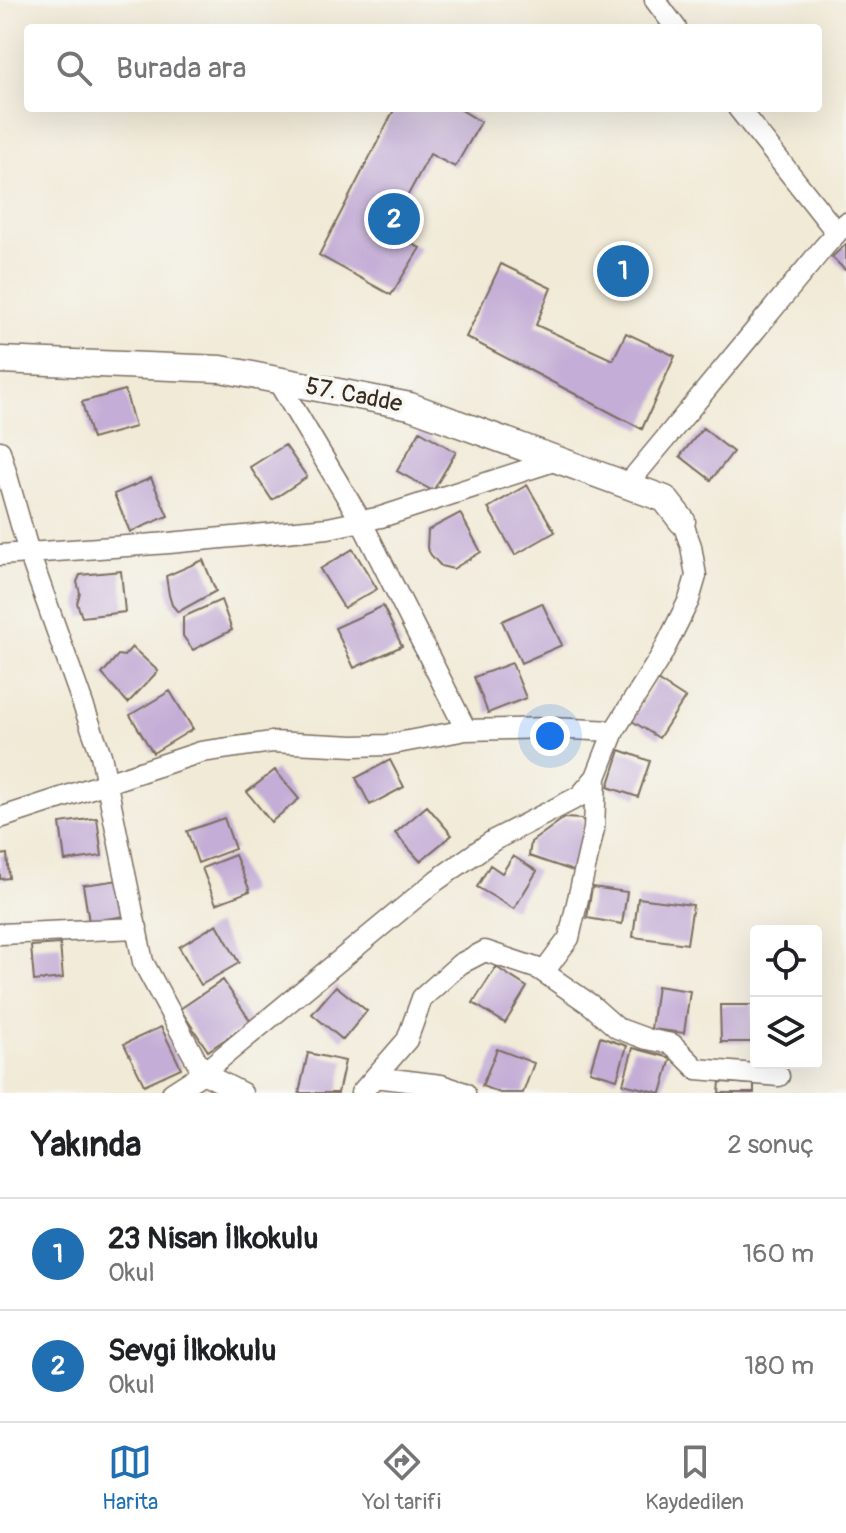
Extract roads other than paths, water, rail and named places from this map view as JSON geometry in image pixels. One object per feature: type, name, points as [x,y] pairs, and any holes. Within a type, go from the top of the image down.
[{"type":"street","points":[[655,0],[673,24]]},
{"type":"street","points":[[627,485],[841,228],[741,112]]},
{"type":"street","name":"57. Cadde","points":[[0,360],[221,369],[410,406],[665,499],[682,521]]},
{"type":"street","points":[[277,380],[361,521],[466,730]]},
{"type":"street","points":[[0,451],[29,553],[101,755],[143,962],[203,1073],[242,1093]]},
{"type":"street","points":[[0,555],[328,528],[381,517],[557,460]]},
{"type":"street","points":[[172,1093],[203,1073],[437,880],[494,840],[580,796],[596,777],[614,731],[661,656],[689,600],[696,576],[691,546],[682,521]]},
{"type":"street","points":[[0,818],[201,752],[272,742],[387,745],[466,730],[550,728],[614,731]]},
{"type":"street","points":[[544,972],[569,938],[594,829],[596,777]]},
{"type":"street","points":[[0,934],[137,928]]},
{"type":"street","points":[[361,1093],[407,1040],[422,998],[460,964],[485,951],[544,972],[591,1005],[617,1028],[672,1044],[697,1069],[779,1076]]},
{"type":"street","points":[[375,1077],[441,1085],[465,1093]]},
{"type":"place","name":"Sevgi İlkokulu","points":[[394,219]]},
{"type":"place","name":"23 Nisan İlkokulu","points":[[623,271]]}]
